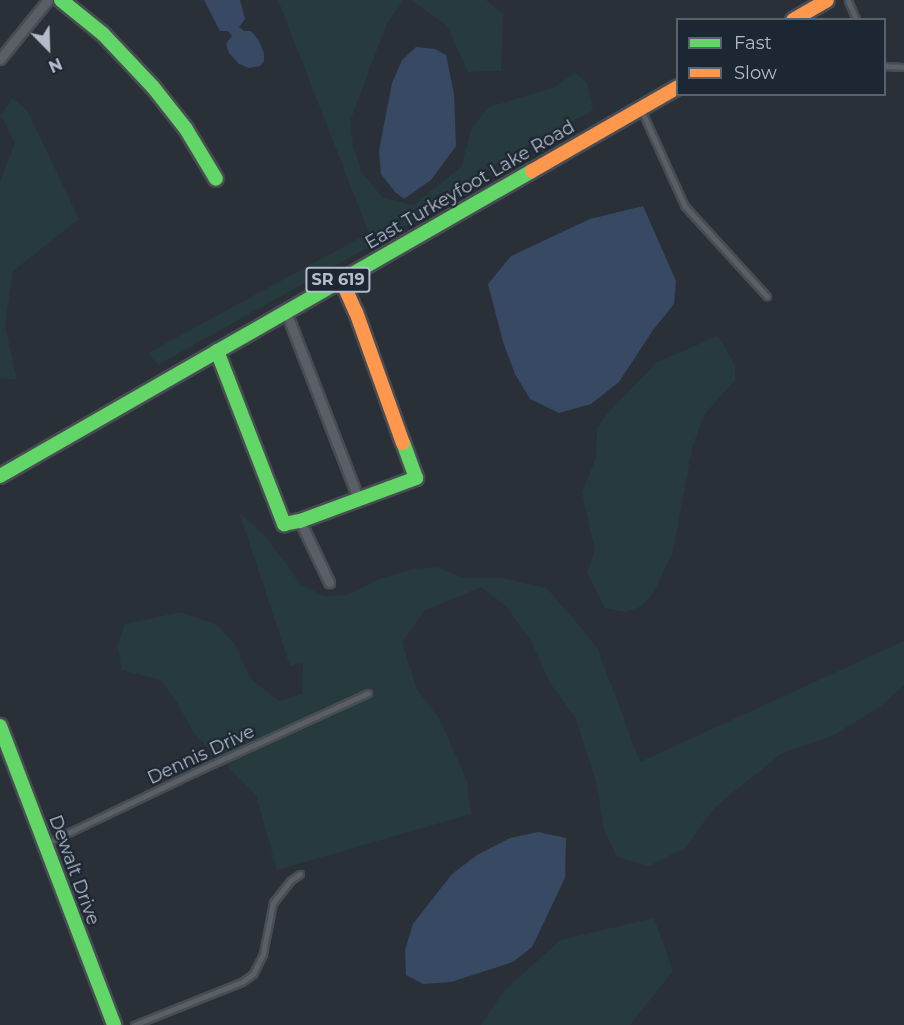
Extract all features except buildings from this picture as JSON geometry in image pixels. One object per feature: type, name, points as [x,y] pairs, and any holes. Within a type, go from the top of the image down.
[{"type":"street","points":[[0,59],[48,0]]},
{"type":"street","points":[[61,0],[103,34],[153,87],[186,129],[216,179]]},
{"type":"street","points":[[796,18],[827,0]]},
{"type":"street","name":"East Turkeyfoot Lake Road","points":[[0,476],[676,88]]},
{"type":"street","points":[[217,351],[284,524],[300,521],[416,478],[356,312],[341,279]]},
{"type":"street","points":[[286,312],[358,498]]},
{"type":"street","points":[[300,521],[329,582]]},
{"type":"street","name":"Dewalt Drive","points":[[0,726],[114,1025]]},
{"type":"lane","points":[[848,0],[855,18]]},
{"type":"lane","points":[[886,66],[904,67]]},
{"type":"lane","points":[[641,108],[686,206],[767,296]]},
{"type":"lane","name":"Dennis Drive","points":[[45,844],[368,693]]},
{"type":"lane","points":[[134,1025],[242,982],[253,974],[263,954],[273,903],[290,881],[300,874]]},
{"type":"green space","points":[[278,0],[404,0],[387,23],[350,121],[353,145],[362,173],[383,198],[414,205],[461,167],[472,128],[489,107],[553,88],[575,73],[587,82],[593,110],[512,154],[399,230],[158,365],[148,353],[369,233]]},
{"type":"green space","points":[[412,0],[486,0],[503,14],[501,71],[468,72],[447,26]]},
{"type":"green space","points":[[12,98],[27,110],[79,219],[13,271],[5,325],[17,380],[0,378],[0,182],[15,143],[1,115]]},
{"type":"green space","points":[[718,336],[735,365],[735,380],[704,415],[692,448],[673,552],[654,592],[642,606],[626,612],[605,608],[587,572],[595,550],[582,492],[596,458],[597,428],[607,414],[657,362]]},
{"type":"green space","points":[[239,512],[268,539],[301,585],[324,596],[347,595],[380,579],[412,569],[436,567],[464,578],[502,578],[547,588],[597,647],[640,762],[904,641],[904,685],[882,705],[836,734],[781,754],[715,807],[685,848],[649,866],[617,857],[604,829],[596,782],[576,719],[550,683],[531,641],[507,607],[481,587],[424,611],[402,642],[417,689],[440,720],[467,781],[471,814],[277,870],[256,795],[193,732],[178,704],[161,680],[122,670],[117,645],[125,624],[181,612],[217,625],[235,644],[250,678],[279,701],[302,694],[303,662],[290,666]]},
{"type":"green space","points":[[654,918],[673,971],[630,1025],[481,1025],[503,992],[560,940]]},
{"type":"water","points":[[204,0],[240,0],[245,19],[239,27],[244,31],[251,31],[258,39],[264,53],[264,61],[260,66],[249,68],[239,64],[229,53],[226,44],[232,36],[228,31],[220,31]]},
{"type":"water","points":[[416,47],[435,49],[446,55],[454,94],[456,146],[431,180],[404,199],[395,192],[381,174],[379,151],[392,83],[402,60]]},
{"type":"water","points":[[643,206],[676,281],[674,304],[653,330],[619,382],[591,404],[559,413],[530,399],[515,374],[503,342],[488,284],[511,256],[590,219]]},
{"type":"water","points":[[538,832],[566,838],[565,878],[532,947],[513,962],[451,982],[423,984],[406,975],[405,950],[413,924],[452,874],[477,855],[510,838]]},
{"type":"traffic: fast","points":[[61,0],[103,34],[153,87],[186,129],[216,179]]},
{"type":"traffic: fast","points":[[0,476],[532,171]]},
{"type":"traffic: fast","points":[[217,351],[284,524],[300,521],[416,478],[403,443]]},
{"type":"traffic: fast","points":[[0,726],[114,1025]]},
{"type":"traffic: slow","points":[[796,18],[827,0]]},
{"type":"traffic: slow","points":[[532,171],[676,88]]},
{"type":"traffic: slow","points":[[341,279],[356,312],[403,443]]}]
